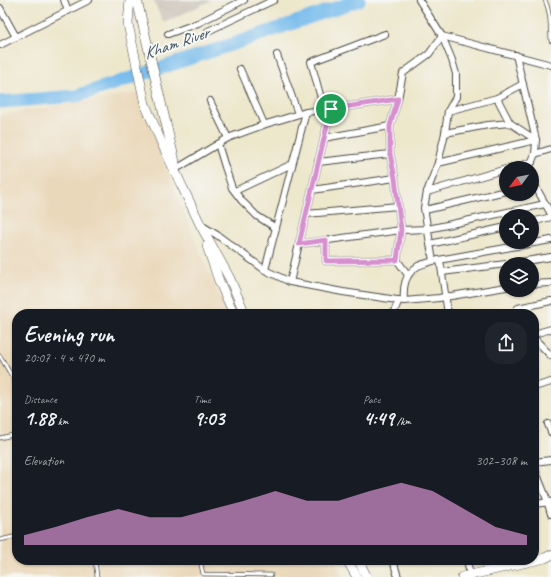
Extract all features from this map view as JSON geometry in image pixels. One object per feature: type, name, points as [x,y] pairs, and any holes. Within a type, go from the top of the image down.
[{"type":"main road","points":[[130,0],[128,24],[144,101],[163,146],[200,224],[230,279],[244,309]]},
{"type":"main road","points":[[137,0],[179,180]]},
{"type":"main road","points":[[200,224],[219,281],[232,309]]},
{"type":"main road","points":[[539,559],[551,555]]},
{"type":"main road","points":[[351,565],[357,577]]},
{"type":"main road","points":[[361,565],[367,577]]},
{"type":"main road","points":[[466,576],[514,565]]},
{"type":"street","points":[[64,0],[68,11]]},
{"type":"street","points":[[0,45],[89,0]]},
{"type":"street","points":[[168,34],[198,23],[244,0]]},
{"type":"street","points":[[208,31],[274,0]]},
{"type":"street","points":[[419,0],[442,36],[456,74],[456,96],[448,111],[438,164],[427,192],[425,210],[430,244],[442,272],[447,309]]},
{"type":"street","points":[[0,8],[16,37]]},
{"type":"street","points":[[324,110],[311,62],[385,34]]},
{"type":"street","points":[[442,36],[551,65]]},
{"type":"street","points":[[408,275],[397,260],[401,230],[395,178],[390,154],[390,126],[398,99],[403,73],[429,54],[442,36]]},
{"type":"street","points":[[277,55],[298,114]]},
{"type":"street","points":[[516,55],[536,140],[535,154],[532,161]]},
{"type":"street","points":[[240,69],[264,124]]},
{"type":"street","points":[[448,111],[498,98],[523,84]]},
{"type":"street","points":[[498,98],[510,123],[536,140]]},
{"type":"street","points":[[176,169],[228,138],[264,124],[306,112],[398,99]]},
{"type":"street","points":[[210,101],[228,138]]},
{"type":"street","points":[[290,282],[331,109]]},
{"type":"street","points":[[265,270],[306,112]]},
{"type":"street","points":[[445,133],[488,125],[510,123]]},
{"type":"street","points":[[324,138],[390,126]]},
{"type":"street","points":[[438,164],[536,140]]},
{"type":"street","points":[[218,144],[234,191],[257,216],[276,228]]},
{"type":"street","points":[[535,154],[551,149]]},
{"type":"street","points":[[318,162],[390,154]]},
{"type":"street","points":[[234,191],[292,164]]},
{"type":"street","points":[[427,192],[499,171]]},
{"type":"street","points":[[312,190],[395,178]]},
{"type":"street","points":[[425,210],[499,193]]},
{"type":"street","points":[[539,193],[551,214]]},
{"type":"street","points":[[299,244],[401,230],[428,229],[545,204]]},
{"type":"street","points":[[306,214],[398,206]]},
{"type":"street","points":[[539,220],[551,217]]},
{"type":"street","points":[[200,224],[265,270],[290,282],[401,301],[446,297],[499,288]]},
{"type":"street","points":[[430,244],[499,229]]},
{"type":"street","points":[[326,240],[326,261],[397,260]]},
{"type":"street","points":[[396,309],[401,301],[403,286],[408,275],[417,267],[436,260],[551,240]]},
{"type":"street","points":[[539,259],[551,257]]},
{"type":"street","points":[[442,272],[499,265]]},
{"type":"street","points":[[539,284],[551,283]]},
{"type":"street","points":[[518,309],[551,301]]},
{"type":"street","points":[[539,333],[551,329]]},
{"type":"street","points":[[539,343],[551,356]]},
{"type":"street","points":[[539,386],[551,382]]},
{"type":"street","points":[[548,424],[551,432]]},
{"type":"street","points":[[539,464],[551,460]]},
{"type":"street","points":[[539,478],[549,502],[551,514]]},
{"type":"street","points":[[539,503],[549,502]]},
{"type":"street","points":[[394,565],[398,577]]},
{"type":"street","points":[[466,576],[467,565]]},
{"type":"lane","points":[[545,0],[550,21],[551,41]]},
{"type":"lane","points":[[0,356],[12,376]]},
{"type":"lane","points":[[0,438],[12,435]]},
{"type":"lane","points":[[0,540],[12,537]]},
{"type":"lane","points":[[95,565],[97,577]]},
{"type":"lane","points":[[201,565],[203,574],[271,575]]},
{"type":"shaded area","points":[[153,0],[212,0],[164,23]]},
{"type":"shaded area","points":[[137,93],[196,242],[226,309],[12,309],[12,565],[337,565],[342,577],[0,576],[0,115]]},
{"type":"waterway","name":"Kham River","points":[[0,102],[77,96],[359,0]]},
{"type":"route","points":[[398,99],[390,126],[390,154],[395,178],[401,230],[397,260],[326,261],[326,240],[299,244],[331,109],[398,99]]}]
